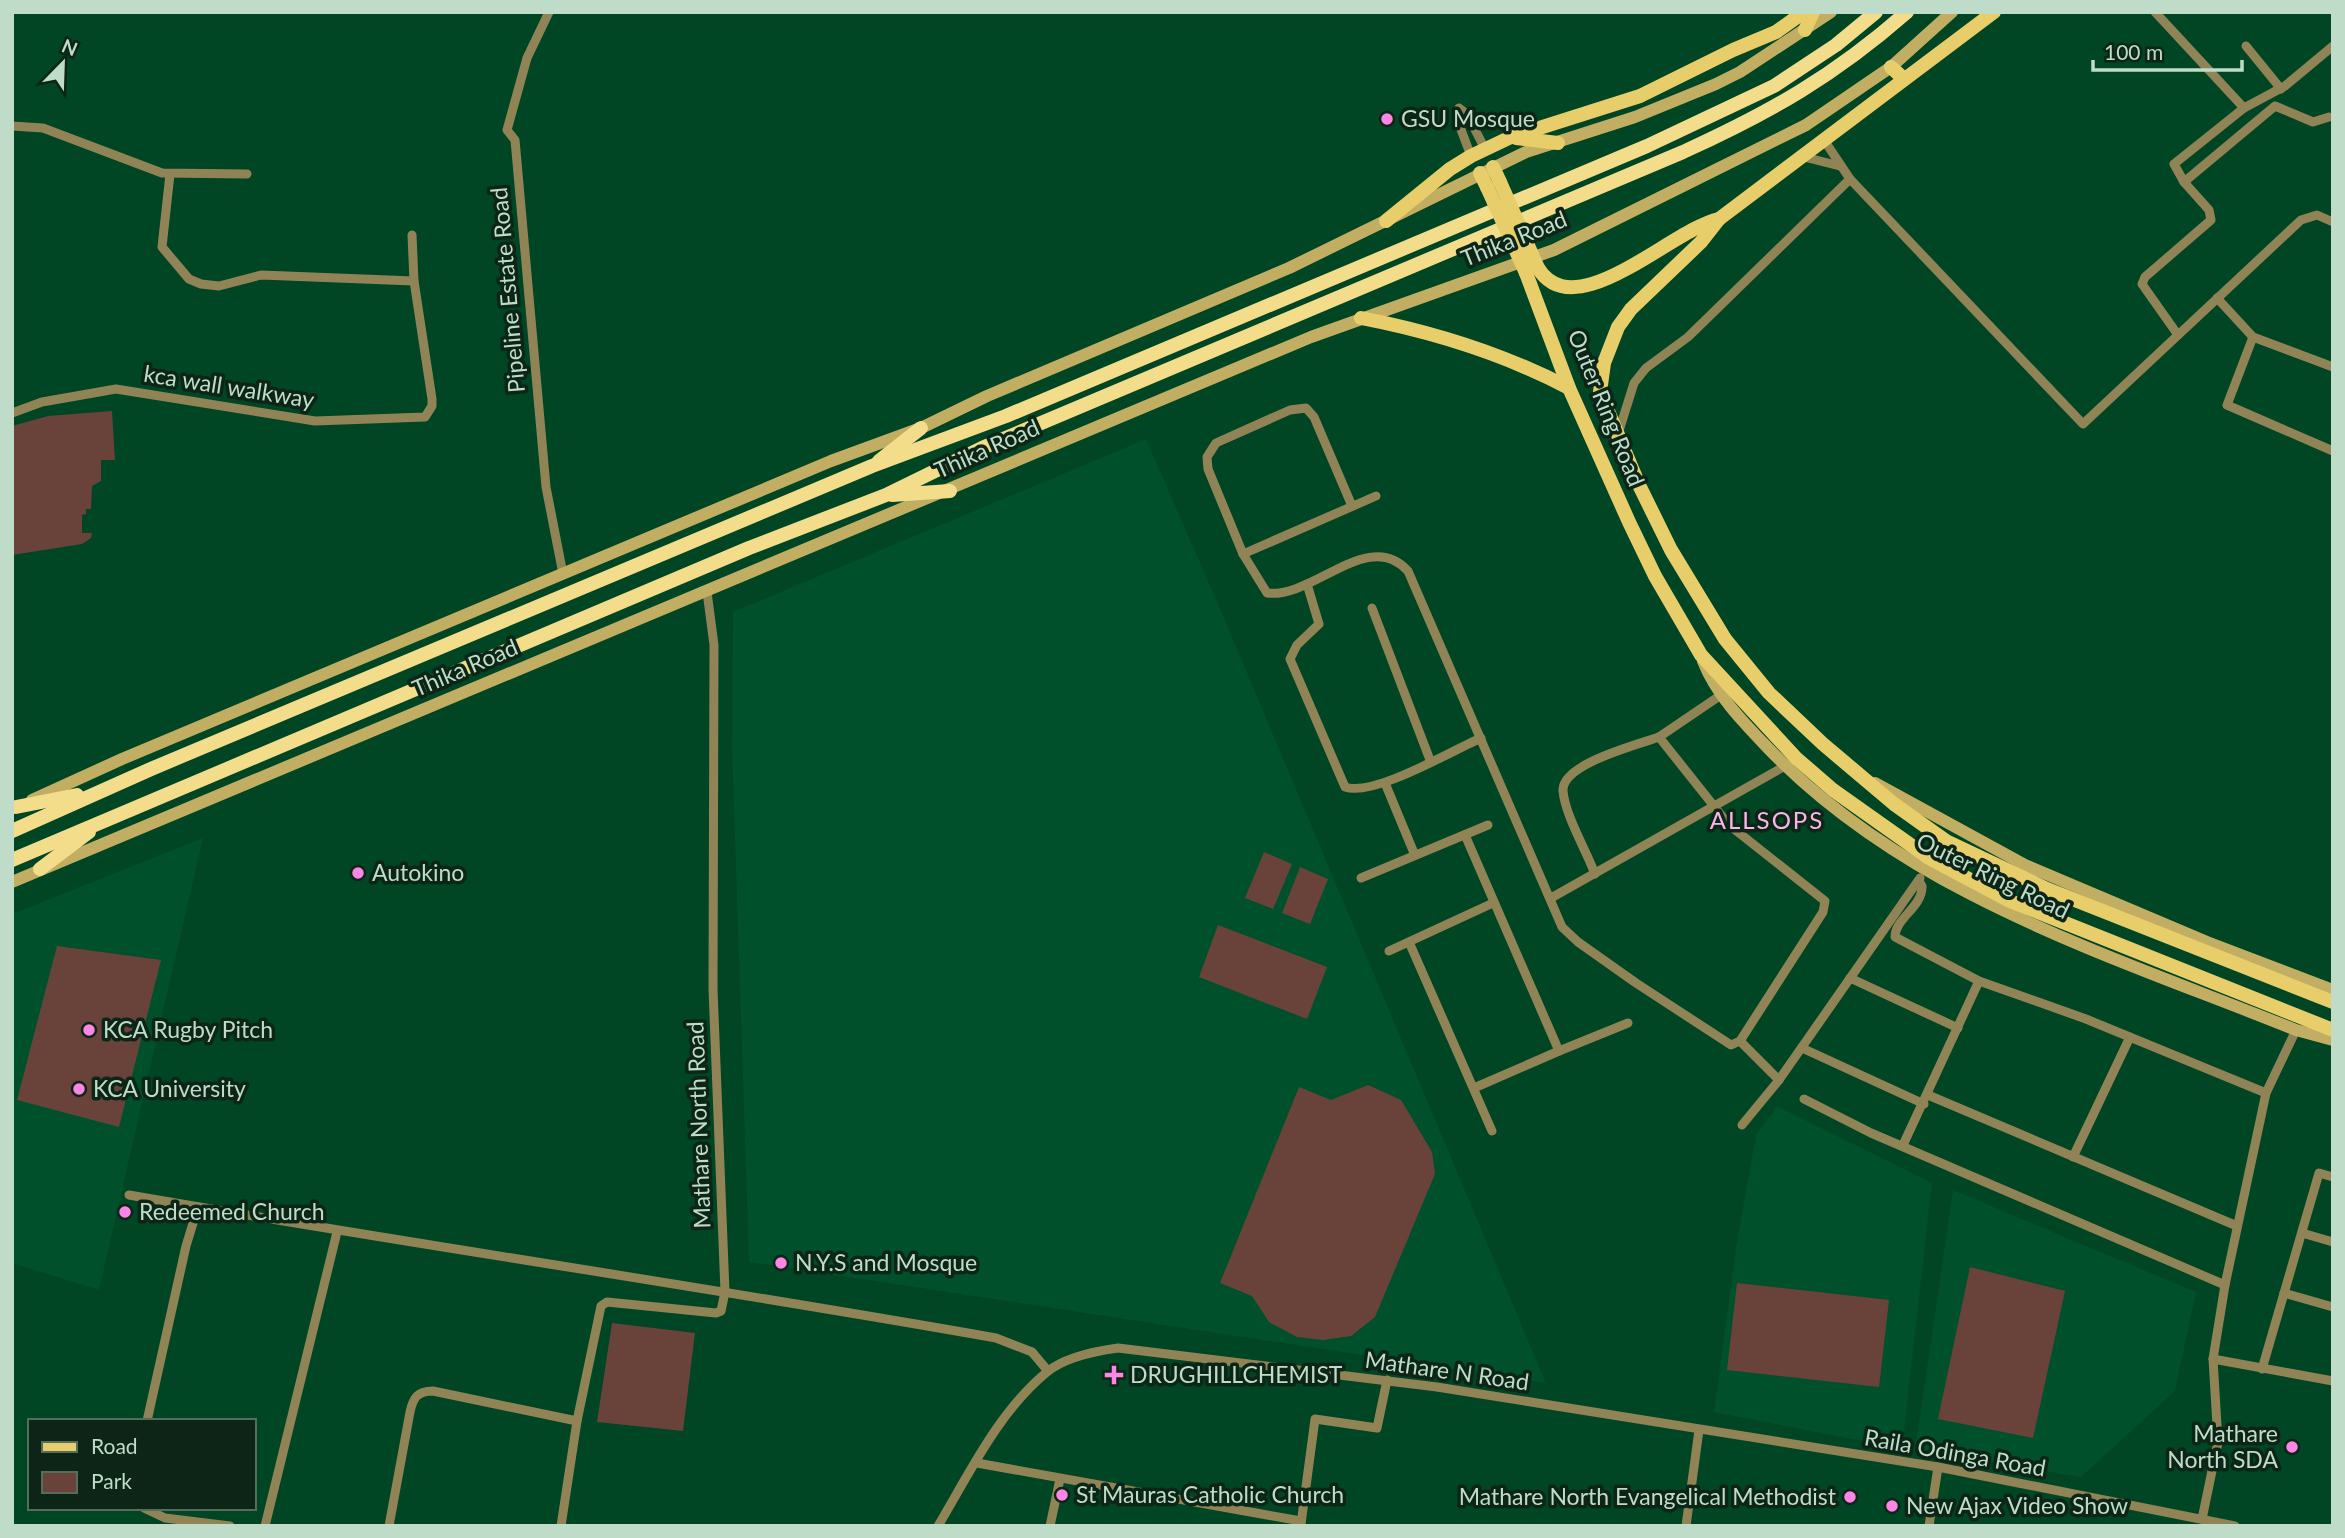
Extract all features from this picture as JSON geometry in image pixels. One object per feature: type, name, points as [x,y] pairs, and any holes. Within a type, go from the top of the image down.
[{"type":"highway","name":"Thika Road","points":[[12,831],[872,466],[1006,416],[1708,119],[1804,67],[1876,12]]},
{"type":"highway","name":"Thika Road","points":[[12,860],[749,548],[886,495],[982,448],[1738,127],[1817,82],[1907,12]]},
{"type":"highway","points":[[872,466],[920,428]]},
{"type":"highway","points":[[886,495],[950,491]]},
{"type":"highway","points":[[14,808],[101,791]]},
{"type":"highway","points":[[40,869],[104,820]]},
{"type":"main road","points":[[1386,221],[1450,169],[1485,149],[1511,137],[1640,96],[1776,32],[1804,12]]},
{"type":"main road","points":[[1805,30],[1813,12]]},
{"type":"main road","name":"Thika Road","points":[[14,808],[122,759],[831,461],[920,428],[987,396],[1289,268],[1486,170],[1635,117],[1716,84],[1740,72],[1831,12]]},
{"type":"main road","name":"Thika Road","points":[[12,882],[1361,318],[1554,250],[1807,125],[1891,67],[1952,12]]},
{"type":"main road","points":[[1719,219],[1994,12]]},
{"type":"main road","points":[[1891,67],[1904,79]]},
{"type":"main road","points":[[1511,137],[1558,143]]},
{"type":"main road","name":"Outer Ring Road","points":[[1486,170],[1532,270],[1569,388],[1650,565],[1721,695],[1785,766],[1849,822],[1922,876],[2049,931],[2296,1030],[2333,1040]]},
{"type":"main road","name":"Outer Ring Road","points":[[1532,270],[1548,282],[1565,288],[1582,289],[1690,229],[1719,219]]},
{"type":"main road","name":"Outer Ring Road","points":[[1719,219],[1701,242],[1631,309],[1610,343],[1600,392],[1617,436],[1671,550],[1725,639],[1769,692],[1823,744],[1918,823],[1987,862],[2103,912],[2333,1002]]},
{"type":"main road","points":[[1361,318],[1404,327],[1510,359],[1569,388]]},
{"type":"main road","name":"Outer Ring Road","points":[[1700,655],[1775,736],[1820,779],[1867,817],[1928,858],[2010,901],[2333,1030]]},
{"type":"main road","name":"Outer Ring Road","points":[[1866,778],[2025,865],[2207,942],[2333,990]]},
{"type":"street","name":"Pipeline Estate Road","points":[[549,12],[527,58],[507,130],[515,140],[546,487],[563,574]]},
{"type":"street","points":[[2155,12],[2244,108]]},
{"type":"street","points":[[2246,46],[2281,89]]},
{"type":"street","points":[[2178,335],[2142,284],[2145,277],[2211,220],[2209,211],[2184,182],[2174,164],[2244,108],[2281,89],[2333,46]]},
{"type":"street","points":[[2270,97],[2275,106],[2313,122],[2329,117]]},
{"type":"street","points":[[2184,182],[2275,106]]},
{"type":"street","points":[[1471,156],[1457,119],[1459,108],[1467,114],[1485,149]]},
{"type":"street","points":[[12,126],[43,128],[170,174],[247,174]]},
{"type":"street","points":[[1824,140],[1850,179],[2083,424],[2301,220],[2317,215],[2333,222]]},
{"type":"street","points":[[1804,157],[1840,166]]},
{"type":"street","points":[[170,174],[162,247],[189,279],[201,284],[219,286],[261,275],[414,281]]},
{"type":"street","points":[[1617,436],[1634,383],[1646,368],[1668,353],[1850,179]]},
{"type":"street","name":"kca wall walkway","points":[[12,413],[42,402],[116,389],[315,421],[425,417],[432,406],[431,385],[414,281],[412,234]]},
{"type":"street","points":[[2217,298],[2253,337],[2333,367]]},
{"type":"street","points":[[2253,337],[2227,405],[2333,451]]},
{"type":"street","points":[[1352,506],[1310,410],[1300,407],[1290,410],[1216,443],[1207,457],[1208,469],[1243,554],[1266,593],[1307,584],[1375,555],[1401,563],[1408,570],[1562,926],[1578,942],[1725,1042],[1734,1045],[1740,1041],[1823,912],[1825,901],[1746,840],[1714,808],[1659,737]]},
{"type":"street","points":[[1243,554],[1377,496]]},
{"type":"street","points":[[1307,584],[1319,624],[1293,649],[1290,659],[1340,781],[1345,787],[1358,790],[1385,783],[1481,738]]},
{"type":"street","name":"Mathare North Road","points":[[707,592],[714,645],[713,989],[725,1292]]},
{"type":"street","points":[[1372,608],[1430,760]]},
{"type":"street","points":[[1595,874],[1566,802],[1564,784],[1567,776],[1582,766],[1659,737],[1721,695]]},
{"type":"street","points":[[1551,898],[1785,766]]},
{"type":"street","points":[[1385,783],[1414,853]]},
{"type":"street","points":[[1361,878],[1414,853],[1488,825]]},
{"type":"street","points":[[1465,835],[1559,1051]]},
{"type":"street","points":[[1742,1125],[1779,1080],[1922,876]]},
{"type":"street","points":[[1922,876],[1920,898],[1894,933],[1895,937],[1979,981],[2130,1037],[2266,1093]]},
{"type":"street","points":[[1389,951],[1493,903]]},
{"type":"street","points":[[1409,942],[1492,1131]]},
{"type":"street","points":[[1850,978],[1958,1028]]},
{"type":"street","points":[[1903,1145],[1979,981]]},
{"type":"street","points":[[1474,1088],[1628,1023]]},
{"type":"street","points":[[2202,1519],[2218,1442],[2213,1359],[2225,1285],[2266,1093],[2296,1030]]},
{"type":"street","points":[[2073,1157],[2130,1037]]},
{"type":"street","points":[[1740,1041],[1779,1080]]},
{"type":"street","points":[[1802,1048],[2237,1226]]},
{"type":"street","points":[[1804,1099],[2225,1285]]},
{"type":"street","points":[[2262,1369],[2319,1173],[2333,1177]]},
{"type":"street","points":[[128,1195],[337,1232],[725,1292],[996,1338],[1032,1352],[1048,1371]]},
{"type":"street","points":[[148,1419],[186,1246],[198,1207]]},
{"type":"street","points":[[265,1526],[337,1232]]},
{"type":"street","points":[[2302,1233],[2333,1242]]},
{"type":"street","points":[[561,1526],[577,1421],[601,1306],[607,1303],[716,1313],[721,1311],[725,1292]]},
{"type":"street","points":[[2284,1293],[2333,1307]]},
{"type":"street","name":"Mathare N Road","points":[[938,1526],[1004,1421],[1048,1371],[1076,1359],[1118,1348],[1387,1380],[1699,1430]]},
{"type":"street","points":[[2213,1359],[2333,1381]]},
{"type":"street","points":[[977,1463],[1060,1479],[1121,1487],[1301,1523],[1315,1419],[1377,1428],[1387,1380]]},
{"type":"street","points":[[389,1526],[410,1412],[419,1393],[433,1391],[577,1421]]},
{"type":"street","points":[[1686,1526],[1699,1430]]},
{"type":"street","name":"Raila Odinga Road","points":[[1699,1430],[1938,1467],[2235,1526]]},
{"type":"street","points":[[1930,1526],[1938,1467]]},
{"type":"street","points":[[1050,1526],[1060,1479]]},
{"type":"street","points":[[147,1510],[166,1522],[230,1526]]},
{"type":"shaded area","points":[[1146,439],[1546,1383],[749,1262],[732,749],[733,612]]},
{"type":"shaded area","name":"KCA University","points":[[203,838],[99,1290],[12,1263],[12,914]]},
{"type":"shaded area","points":[[1777,1106],[1932,1183],[1902,1449],[1714,1412],[1736,1247],[1756,1135]]},
{"type":"shaded area","points":[[1953,1190],[2196,1292],[2175,1391],[2081,1477],[1915,1450]]},
{"type":"green space","points":[[112,411],[115,460],[101,460],[101,481],[92,486],[91,509],[86,509],[86,514],[82,515],[82,533],[92,533],[91,538],[82,544],[12,555],[12,426],[48,416]]},
{"type":"green space","points":[[1264,852],[1292,864],[1273,909],[1245,898]]},
{"type":"green space","points":[[1300,867],[1328,879],[1310,924],[1282,913]]},
{"type":"green space","points":[[1218,925],[1327,967],[1307,1019],[1199,977]]},
{"type":"green space","name":"KCA Rugby Pitch","points":[[57,946],[161,960],[119,1127],[17,1100]]},
{"type":"green space","points":[[1368,1085],[1401,1100],[1432,1152],[1435,1174],[1375,1317],[1351,1336],[1323,1340],[1297,1337],[1269,1322],[1252,1296],[1220,1283],[1299,1087],[1331,1100]]},
{"type":"green space","points":[[1970,1267],[2065,1291],[2033,1438],[1938,1419]]},
{"type":"green space","points":[[1737,1283],[1889,1300],[1879,1387],[1727,1370]]},
{"type":"green space","points":[[612,1323],[695,1333],[683,1431],[597,1422]]},
{"type":"place","name":"GSU Mosque","points":[[1387,119]]},
{"type":"place","name":"Autokino","points":[[358,873]]},
{"type":"place","name":"KCA Rugby Pitch","points":[[89,1030]]},
{"type":"place","name":"KCA University","points":[[79,1089]]},
{"type":"place","name":"Redeemed Church","points":[[125,1212]]},
{"type":"place","name":"N.Y.S and Mosque","points":[[781,1263]]},
{"type":"place","name":"DRUGHILLCHEMIST","points":[[1114,1375]]},
{"type":"place","name":"Mathare North SDA","points":[[2292,1447]]},
{"type":"place","name":"St Mauras Catholic Church","points":[[1062,1495]]},
{"type":"place","name":"Mathare North Evangelical Methodist","points":[[1850,1497]]},
{"type":"place","name":"New Ajax Video Show","points":[[1892,1506]]},
{"type":"district","name":"ALLSOPS","points":[[1767,821]]}]
